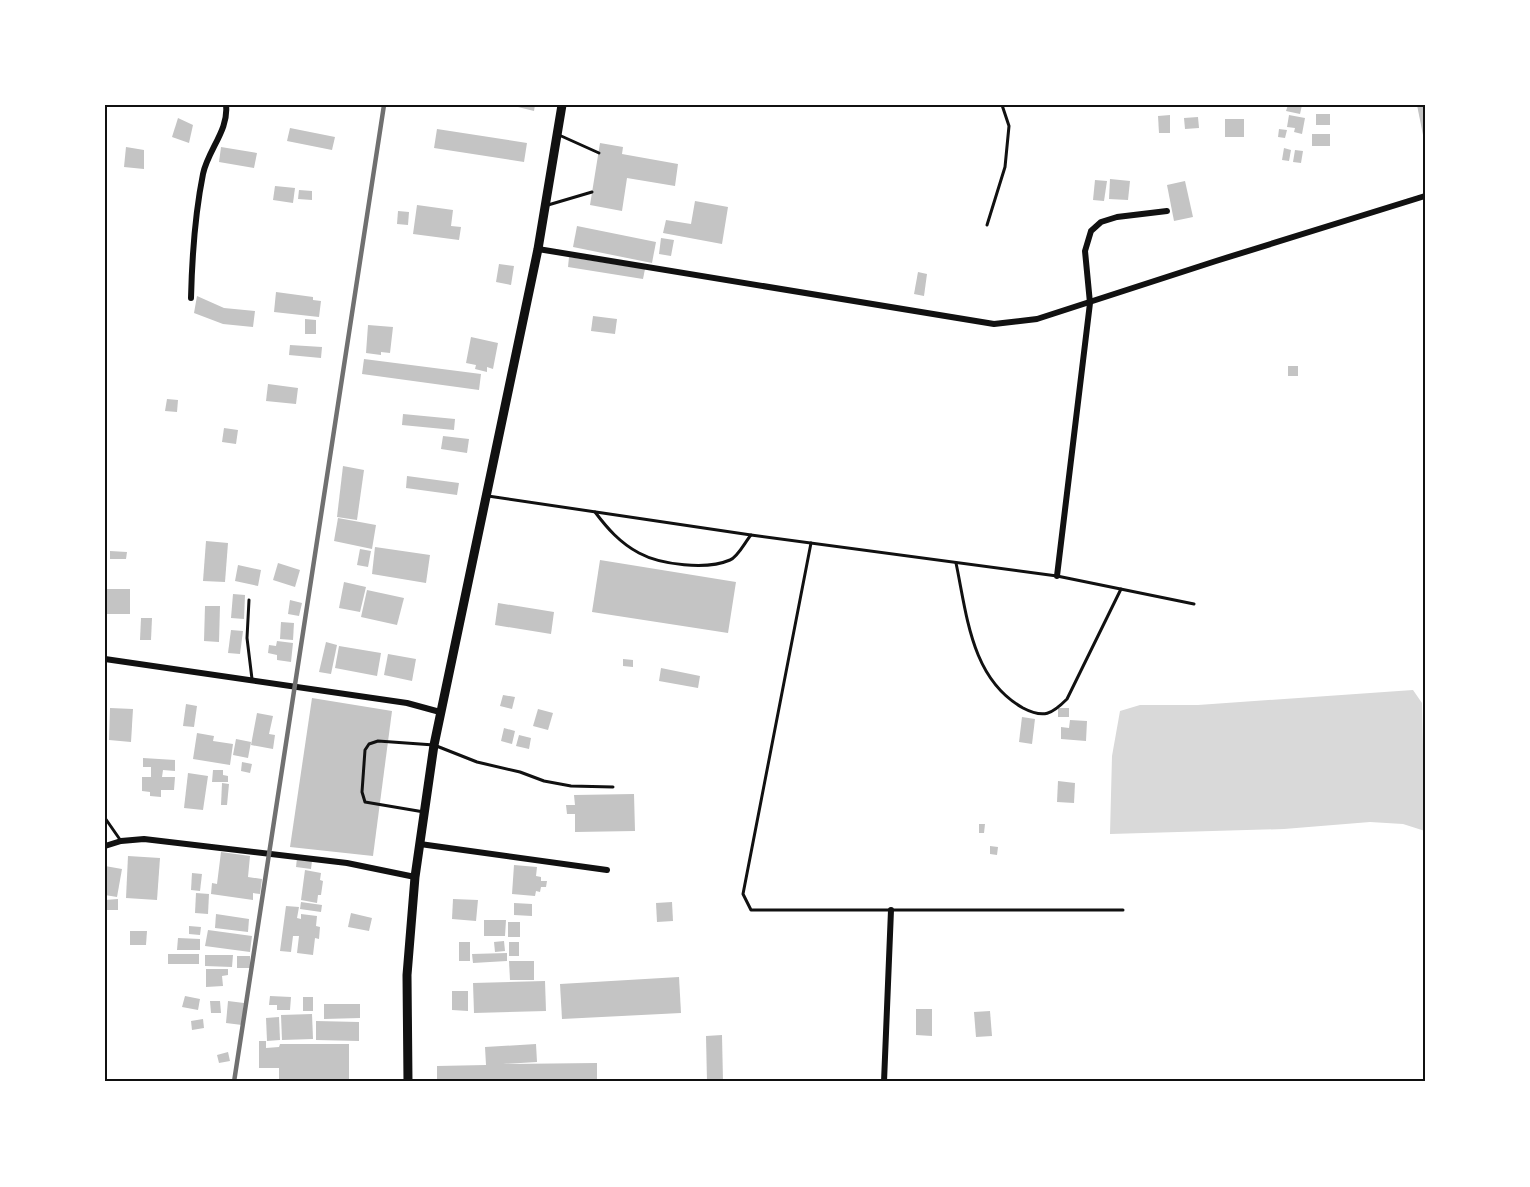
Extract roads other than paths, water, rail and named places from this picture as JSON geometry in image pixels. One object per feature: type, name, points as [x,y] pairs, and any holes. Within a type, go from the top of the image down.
[{"type":"highway","points":[[408,1082],[407,975],[416,877],[434,745],[538,249],[562,105]]},
{"type":"street","points":[[191,298],[192,263],[204,172],[225,122],[226,105]]},
{"type":"street","points":[[538,249],[994,324],[1037,319],[1425,196]]},
{"type":"street","points":[[1057,576],[1090,303],[1085,251],[1091,231],[1101,222],[1117,217],[1167,210]]},
{"type":"street","points":[[105,659],[407,703],[440,712]]},
{"type":"street","points":[[105,846],[121,841],[144,839],[347,863],[416,877]]},
{"type":"street","points":[[420,844],[607,870]]},
{"type":"street","points":[[884,1082],[891,910]]},
{"type":"lane","points":[[987,225],[1005,167],[1009,126],[1002,105]]},
{"type":"lane","points":[[557,135],[599,153]]},
{"type":"lane","points":[[545,206],[592,192]]},
{"type":"lane","points":[[486,496],[751,535],[1057,576],[1194,604]]},
{"type":"lane","points":[[595,512],[610,532],[639,554],[667,562],[704,566],[732,560],[751,535]]},
{"type":"lane","points":[[811,543],[743,894],[751,910],[1123,910]]},
{"type":"lane","points":[[956,563],[968,624],[981,664],[994,684],[1013,702],[1041,715],[1053,712],[1067,699],[1121,589]]},
{"type":"lane","points":[[249,600],[247,638],[252,681]]},
{"type":"lane","points":[[425,812],[365,802],[362,792],[365,750],[369,744],[378,741],[434,745],[477,762],[520,772],[544,782],[571,786],[613,787]]},
{"type":"lane","points":[[105,818],[121,841]]},
{"type":"railway","points":[[234,1082],[384,105]]}]
